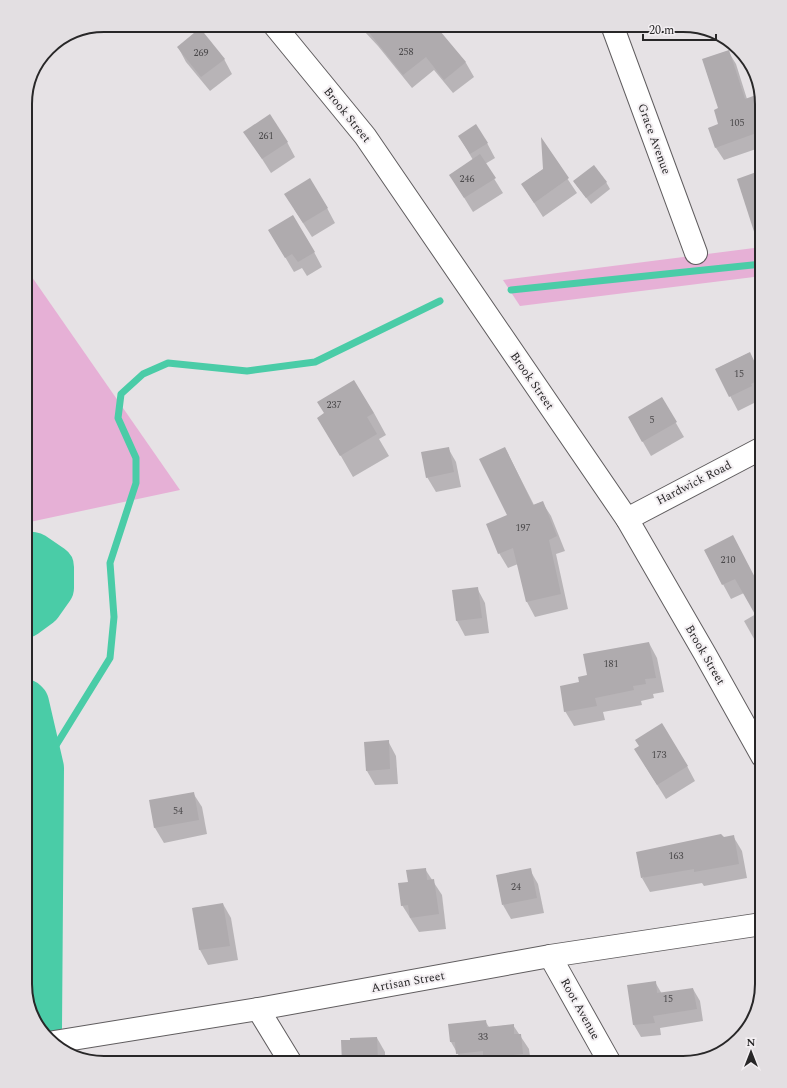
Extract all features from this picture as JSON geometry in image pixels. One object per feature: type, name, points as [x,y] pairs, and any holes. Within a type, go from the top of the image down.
[{"type":"street","name":"Brook Street","points":[[280,32],[365,136],[627,519],[755,743]]},
{"type":"street","name":"Grace Avenue","points":[[615,32],[696,253]]},
{"type":"street","name":"Hardwick Road","points":[[627,519],[755,452]]},
{"type":"street","name":"Artisan Street","points":[[60,1041],[258,1009],[550,956],[755,925]]},
{"type":"street","name":"Root Avenue","points":[[550,956],[606,1056]]},
{"type":"street","points":[[258,1009],[287,1056]]},
{"type":"shaded area","points":[[755,248],[755,277],[520,306],[503,280]]},
{"type":"shaded area","points":[[32,277],[180,490],[32,522]]},
{"type":"building","points":[[195,32],[203,32],[225,59],[201,77],[177,47]]},
{"type":"building","points":[[369,32],[441,32],[466,62],[444,80],[426,57],[403,75]]},
{"type":"building","points":[[729,50],[745,99],[754,96],[755,134],[715,148],[708,128],[718,124],[714,110],[718,108],[702,59]]},
{"type":"building","points":[[270,114],[288,142],[262,159],[243,132]]},
{"type":"building","points":[[476,124],[488,143],[470,154],[458,136]]},
{"type":"building","points":[[541,137],[569,178],[534,203],[521,184],[543,169]]},
{"type":"building","points":[[480,154],[496,178],[464,198],[449,175]]},
{"type":"building","points":[[594,165],[607,182],[586,198],[573,181]]},
{"type":"building","points":[[755,173],[755,235],[737,179]]},
{"type":"building","points":[[310,178],[328,208],[303,223],[284,194]]},
{"type":"building","points":[[293,215],[315,252],[298,262],[292,254],[285,258],[268,230]]},
{"type":"building","points":[[750,352],[755,363],[755,382],[751,384],[752,386],[729,397],[715,369]]},
{"type":"building","points":[[354,380],[374,413],[367,417],[377,434],[340,456],[317,418],[324,413],[317,402]]},
{"type":"building","points":[[662,397],[677,422],[642,442],[628,417]]},
{"type":"building","points":[[449,447],[454,472],[426,478],[421,452]]},
{"type":"building","points":[[505,447],[533,505],[543,501],[557,536],[549,540],[561,594],[526,602],[513,548],[498,554],[486,524],[507,515],[479,459]]},
{"type":"building","points":[[733,535],[755,577],[755,614],[735,579],[722,585],[704,550]]},
{"type":"building","points":[[478,587],[482,618],[456,621],[452,590]]},
{"type":"building","points":[[649,642],[656,678],[645,679],[646,684],[633,686],[634,690],[595,698],[597,706],[564,712],[560,686],[579,682],[578,677],[587,675],[583,654]]},
{"type":"building","points":[[662,723],[688,766],[657,785],[634,749],[639,746],[635,740]]},
{"type":"building","points":[[389,740],[390,769],[366,771],[364,742]]},
{"type":"building","points":[[194,792],[199,820],[154,828],[149,800]]},
{"type":"building","points":[[721,834],[724,837],[734,835],[739,864],[694,872],[694,869],[641,878],[636,852]]},
{"type":"building","points":[[426,868],[427,880],[434,879],[439,914],[410,918],[408,905],[401,906],[398,883],[408,882],[406,870]]},
{"type":"building","points":[[531,868],[537,898],[502,905],[496,875]]},
{"type":"building","points":[[223,903],[230,946],[199,950],[192,908]]},
{"type":"building","points":[[656,981],[657,993],[693,988],[697,1009],[653,1016],[655,1023],[633,1025],[627,985]]},
{"type":"building","points":[[486,1020],[487,1027],[514,1024],[514,1034],[521,1034],[523,1054],[483,1056],[483,1051],[456,1054],[455,1042],[450,1042],[448,1024]]},
{"type":"building","points":[[377,1037],[378,1056],[342,1056],[341,1040],[350,1040],[350,1038]]},
{"type":"waterway","points":[[511,290],[755,265]]},
{"type":"waterway","points":[[42,768],[110,658],[114,617],[110,563],[136,483],[136,458],[118,418],[121,394],[143,374],[168,363],[247,371],[315,362],[440,301]]},
{"type":"waterway","points":[[32,554],[52,567],[52,588],[40,605],[32,611]]},
{"type":"waterway","points":[[32,725],[42,768],[40,1016]]}]
